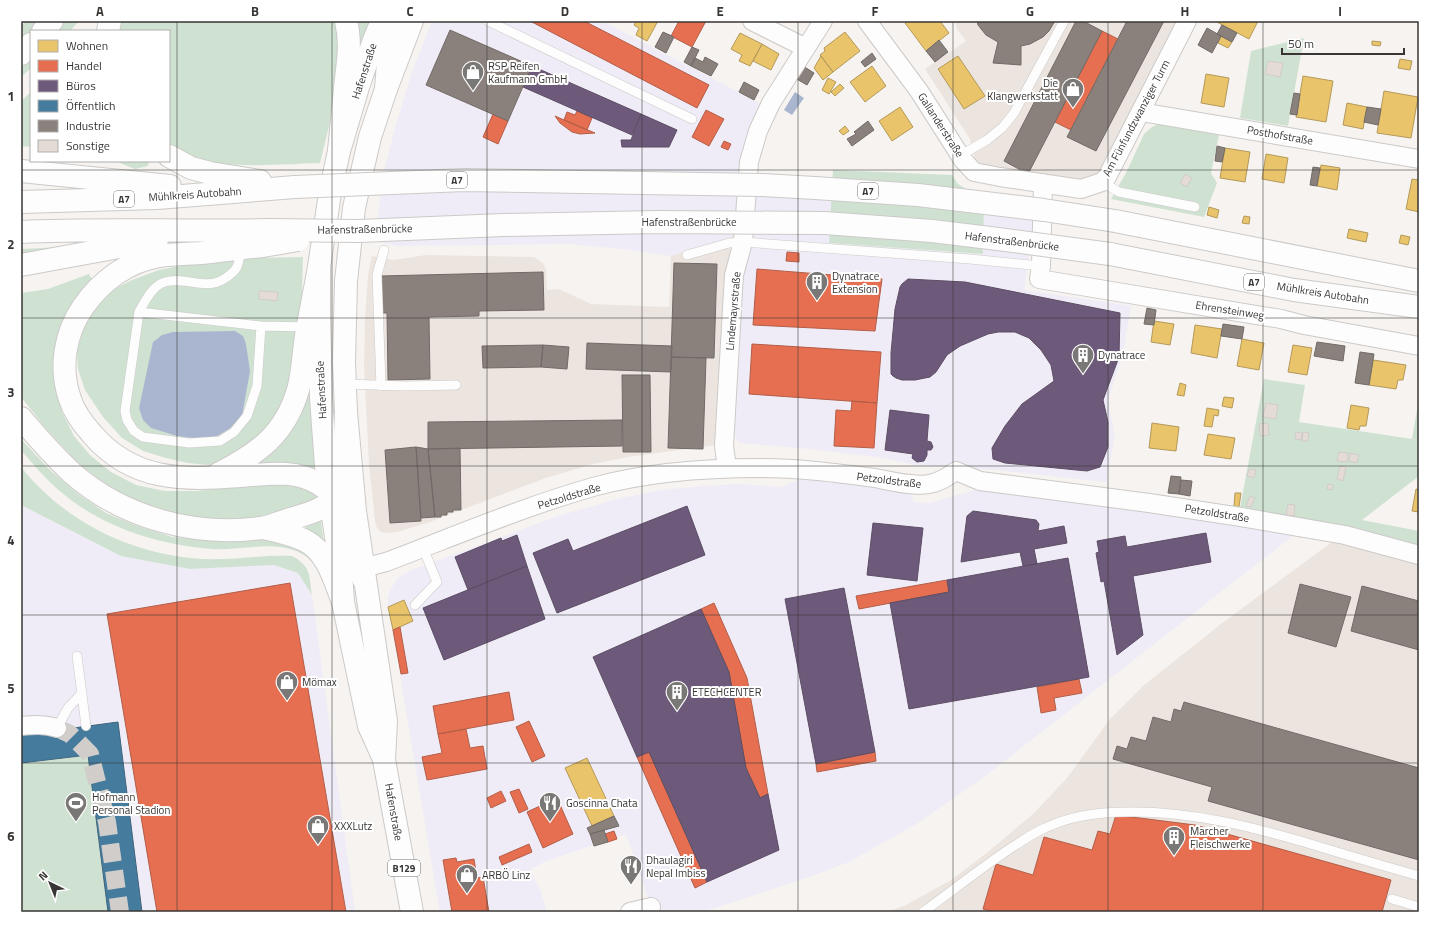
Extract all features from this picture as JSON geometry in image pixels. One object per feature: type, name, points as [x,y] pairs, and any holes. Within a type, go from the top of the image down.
[{"type":"main road","points":[[44,30],[52,21]]},
{"type":"main road","points":[[338,151],[349,60],[349,36],[346,21]]},
{"type":"main road","name":"Hafenstraße","points":[[382,21],[358,87],[338,151],[328,207],[319,267],[321,390],[326,466],[341,573],[343,602],[369,726],[384,760],[412,912]]},
{"type":"main road","points":[[386,89],[389,49],[400,21]]},
{"type":"main road","name":"Hafenstraße","points":[[384,760],[386,721],[355,511],[346,412],[346,281],[354,208],[370,137],[386,89],[412,21]]},
{"type":"main road","points":[[21,54],[30,45]]},
{"type":"main road","points":[[170,157],[191,168],[273,186]]},
{"type":"main road","points":[[21,171],[227,192]]},
{"type":"main road","name":"A7","points":[[273,186],[295,187],[465,180],[762,185],[918,195],[1044,210],[1115,221],[1419,281]]},
{"type":"main road","name":"Mühlkreis Autobahn","points":[[21,202],[158,198],[273,186]]},
{"type":"main road","name":"Hafenstraßenbrücke","points":[[264,238],[358,231],[503,225],[650,222],[825,223],[932,231],[1110,254]]},
{"type":"main road","name":"A7","points":[[21,232],[71,229],[205,232],[264,238]]},
{"type":"main road","points":[[21,265],[205,232]]},
{"type":"main road","points":[[264,238],[241,248],[158,256],[127,267],[112,276],[92,296],[76,318],[70,332],[64,360],[66,388],[70,401],[78,416],[96,439],[117,457],[130,465],[147,472],[189,479],[288,474],[313,481],[344,509],[353,557],[364,574]]},
{"type":"main road","name":"Mühlkreis Autobahn","points":[[1110,254],[1294,290],[1419,307]]},
{"type":"main road","points":[[214,477],[254,454],[272,438],[283,423],[292,406],[298,389],[319,267]]},
{"type":"main road","points":[[21,418],[52,454],[74,474],[98,492],[142,515],[170,523],[203,529],[222,530],[263,528],[319,509],[338,488],[342,471],[346,412]]},
{"type":"main road","points":[[263,528],[299,538],[317,549],[328,565],[343,602]]},
{"type":"street","points":[[752,21],[806,48]]},
{"type":"street","name":"Lindemayrstraße","points":[[727,468],[724,446],[734,275],[743,242],[747,174],[752,149],[758,131],[771,103],[823,21]]},
{"type":"street","name":"Gallanderstraße","points":[[867,21],[920,91],[969,168],[974,172],[1043,183]]},
{"type":"street","name":"Am Fünfundzwanziger Turm","points":[[1043,183],[1081,189],[1102,182],[1111,170],[1187,21]]},
{"type":"street","name":"Posthofstraße","points":[[1141,112],[1419,159]]},
{"type":"street","points":[[1040,272],[1043,183]]},
{"type":"street","name":"Ehrensteinweg","points":[[1040,272],[1281,319],[1304,325],[1419,346]]},
{"type":"street","name":"Petzoldstraße","points":[[364,574],[386,562],[423,548],[537,505],[594,487],[659,474],[727,468],[811,470],[928,484],[945,479],[956,471],[980,481],[1188,508],[1308,528],[1345,535],[1419,555]]},
{"type":"street","points":[[21,726],[43,725],[57,728]]},
{"type":"street","points":[[630,912],[651,907]]},
{"type":"lane","points":[[488,21],[692,119]]},
{"type":"lane","points":[[961,156],[987,140],[1003,127],[1014,113],[1064,21]]},
{"type":"lane","points":[[1102,182],[1119,192],[1195,207]]},
{"type":"lane","points":[[688,255],[729,243],[743,242],[970,258],[1040,272]]},
{"type":"lane","points":[[241,248],[237,268],[219,283],[208,285],[175,280],[163,283],[147,297],[138,312],[125,411],[127,420],[134,431],[143,436],[189,443],[220,441],[234,432],[247,416],[257,386],[261,326]]},
{"type":"lane","points":[[381,386],[377,275],[384,250]]},
{"type":"lane","points":[[138,312],[261,326],[308,327]]},
{"type":"lane","points":[[345,384],[381,386],[456,384]]},
{"type":"lane","points":[[415,605],[437,582],[423,548]]},
{"type":"lane","points":[[77,656],[86,726]]},
{"type":"lane","points":[[57,728],[68,708],[82,693]]},
{"type":"lane","points":[[923,912],[993,860],[1045,828],[1091,814],[1112,812],[1151,812],[1216,819],[1259,829],[1419,876]]},
{"type":"lane","points":[[1392,899],[1419,907]]},
{"type":"shaded area","points":[[432,21],[602,21],[763,105],[734,236],[671,256],[570,244],[396,246],[375,241],[383,175],[394,132],[411,75]]},
{"type":"shaded area","points":[[955,21],[1179,21],[1101,172],[1080,182],[980,167],[975,160],[970,139],[925,69],[966,41],[957,29]]},
{"type":"shaded area","points":[[753,175],[833,180],[829,243],[983,254],[984,200],[1040,205],[1030,251],[1024,290],[1131,306],[1122,358],[1108,400],[1115,436],[1106,482],[996,470],[916,465],[877,457],[740,443],[736,439],[734,431],[743,266]]},
{"type":"shaded area","points":[[734,236],[734,241],[730,248],[716,445],[628,457],[593,464],[546,478],[427,523],[397,532],[381,532],[377,528],[369,464],[364,365],[368,275],[372,256],[394,260],[426,255],[534,257],[543,263],[546,269],[547,290],[559,289],[591,304],[669,307],[671,256]]},
{"type":"shaded area","points":[[806,477],[909,491],[913,502],[929,503],[975,490],[1185,514],[1299,531],[984,777],[918,823],[849,862],[719,907],[697,912],[653,912],[626,834],[544,862],[533,868],[530,871],[540,889],[547,912],[440,912],[388,604],[388,596],[398,578],[409,571],[555,517],[621,498],[661,490],[703,486],[740,484],[782,487]]},
{"type":"shaded area","points":[[21,505],[121,556],[190,569],[274,565],[298,573],[312,595],[355,912],[120,912],[21,719]]},
{"type":"shaded area","points":[[1336,539],[1419,558],[1419,912],[887,912],[906,905],[951,880],[988,852],[1034,813],[1067,778],[1110,719],[1143,686],[1221,624]]},
{"type":"green space","points":[[26,21],[39,21],[21,41],[21,26]]},
{"type":"green space","points":[[64,21],[79,21],[71,30],[57,30]]},
{"type":"green space","points":[[122,21],[340,21],[337,93],[320,163],[235,165],[202,160],[178,151],[170,146],[170,30],[118,30]]},
{"type":"green space","points":[[353,21],[371,21],[356,64]]},
{"type":"green space","points":[[1304,38],[1288,126],[1240,118],[1251,51]]},
{"type":"green space","points":[[30,59],[30,69],[21,77],[21,68]]},
{"type":"green space","points":[[30,93],[30,147],[21,146],[21,101]]},
{"type":"green space","points":[[1158,124],[1219,135],[1211,173],[1217,183],[1204,217],[1111,199],[1126,173],[1144,134]]},
{"type":"green space","points":[[118,162],[149,162],[148,166],[135,169]]},
{"type":"green space","points":[[833,170],[952,175],[958,184],[984,200],[983,254],[829,243]]},
{"type":"green space","points":[[64,247],[21,258],[21,249]]},
{"type":"green space","points":[[303,257],[301,332],[297,369],[273,428],[225,464],[208,465],[188,463],[143,451],[122,438],[103,417],[85,390],[78,369],[77,353],[82,333],[89,318],[101,301],[116,288],[132,280],[159,270],[184,265],[253,258]]},
{"type":"green space","points":[[89,274],[93,281],[68,312],[54,349],[54,381],[62,412],[74,436],[90,455],[111,472],[136,485],[165,491],[199,491],[233,484],[284,479],[319,492],[318,501],[269,518],[225,520],[193,518],[163,510],[126,496],[100,480],[77,462],[44,426],[21,397],[21,293],[48,289]]},
{"type":"green space","points":[[1264,379],[1305,385],[1299,422],[1419,440],[1419,476],[1362,520],[1419,531],[1419,546],[1240,508]]},
{"type":"green space","points":[[310,383],[315,468],[256,466],[262,460]]},
{"type":"green space","points":[[1419,399],[1419,440],[1412,439]]},
{"type":"green space","points":[[21,439],[50,470],[78,494],[106,513],[135,525],[172,537],[210,541],[264,539],[296,542],[312,561],[301,553],[289,549],[264,546],[212,549],[165,542],[120,528],[79,506],[60,491],[40,472],[21,450]]},
{"type":"green space","points":[[21,467],[39,487],[58,504],[79,519],[126,543],[151,551],[203,559],[292,556],[306,567],[312,595],[298,573],[274,565],[190,569],[121,556],[21,505]]},
{"type":"green space","points":[[320,514],[324,544],[301,524]]},
{"type":"green space","name":"Hofmann Personal Stadion","points":[[118,722],[142,912],[21,912],[21,735]]},
{"type":"water","points":[[795,92],[804,98],[792,115],[784,110]]},
{"type":"water","points":[[235,331],[243,336],[246,344],[250,371],[242,416],[229,429],[217,436],[201,439],[177,436],[151,428],[143,420],[139,408],[153,342],[162,335],[173,332]]},
{"type":"building: Wohnen","points":[[636,21],[658,21],[647,41],[636,35],[639,28],[634,25]]},
{"type":"building: Wohnen","points":[[908,21],[940,21],[949,33],[926,51],[905,23]]},
{"type":"building: Wohnen","points":[[1215,21],[1258,21],[1249,39]]},
{"type":"building: Wohnen","points":[[845,32],[860,51],[833,72],[820,55],[825,51],[824,48]]},
{"type":"building: Wohnen","points":[[740,33],[762,44],[750,66],[739,61],[742,55],[731,49]]},
{"type":"building: Wohnen","points":[[1221,36],[1232,42],[1228,48],[1218,43]]},
{"type":"building: Wohnen","points":[[1372,41],[1381,42],[1380,46],[1372,45]]},
{"type":"building: Wohnen","points":[[762,44],[779,54],[771,70],[753,61]]},
{"type":"building: Wohnen","points":[[821,56],[833,72],[823,80],[814,68]]},
{"type":"building: Wohnen","points":[[958,56],[985,96],[964,109],[938,69]]},
{"type":"building: Wohnen","points":[[1400,59],[1412,61],[1410,70],[1398,68]]},
{"type":"building: Wohnen","points":[[872,66],[886,86],[865,102],[850,82]]},
{"type":"building: Wohnen","points":[[1206,74],[1229,78],[1224,107],[1201,103]]},
{"type":"building: Wohnen","points":[[1303,76],[1333,81],[1326,122],[1296,117]]},
{"type":"building: Wohnen","points":[[828,78],[836,82],[829,94],[822,90]]},
{"type":"building: Wohnen","points":[[840,84],[844,88],[835,96],[831,92]]},
{"type":"building: Wohnen","points":[[1384,91],[1418,97],[1411,138],[1377,133]]},
{"type":"building: Wohnen","points":[[1347,103],[1367,107],[1363,129],[1343,125]]},
{"type":"building: Wohnen","points":[[900,107],[913,127],[892,141],[879,121]]},
{"type":"building: Wohnen","points":[[845,126],[849,131],[843,135],[839,131]]},
{"type":"building: Wohnen","points":[[1225,148],[1250,152],[1245,182],[1220,178]]},
{"type":"building: Wohnen","points":[[1266,154],[1288,158],[1284,183],[1262,179]]},
{"type":"building: Wohnen","points":[[1321,165],[1340,168],[1337,190],[1317,186]]},
{"type":"building: Wohnen","points":[[1412,179],[1419,180],[1419,212],[1406,209]]},
{"type":"building: Wohnen","points":[[1209,207],[1219,210],[1217,218],[1207,215]]},
{"type":"building: Wohnen","points":[[1244,216],[1250,217],[1249,224],[1242,223]]},
{"type":"building: Wohnen","points":[[1349,229],[1368,233],[1366,242],[1347,238]]},
{"type":"building: Wohnen","points":[[1401,235],[1410,237],[1408,245],[1399,243]]},
{"type":"building: Wohnen","points":[[1154,321],[1174,324],[1170,345],[1151,342]]},
{"type":"building: Wohnen","points":[[1195,325],[1222,329],[1217,358],[1191,353]]},
{"type":"building: Wohnen","points":[[1242,339],[1264,343],[1259,370],[1237,366]]},
{"type":"building: Wohnen","points":[[1293,345],[1312,348],[1307,375],[1288,372]]},
{"type":"building: Wohnen","points":[[1373,360],[1406,365],[1403,380],[1398,380],[1396,389],[1369,385]]},
{"type":"building: Wohnen","points":[[1180,383],[1186,385],[1184,396],[1177,395]]},
{"type":"building: Wohnen","points":[[1224,397],[1234,398],[1232,408],[1222,406]]},
{"type":"building: Wohnen","points":[[1351,405],[1369,408],[1366,426],[1360,426],[1359,430],[1347,428]]},
{"type":"building: Wohnen","points":[[1207,408],[1219,410],[1218,416],[1214,415],[1212,427],[1204,426]]},
{"type":"building: Wohnen","points":[[1152,423],[1179,427],[1176,451],[1149,448]]},
{"type":"building: Wohnen","points":[[1208,434],[1235,438],[1231,459],[1204,455]]},
{"type":"building: Wohnen","points":[[1416,489],[1419,490],[1419,512],[1412,511]]},
{"type":"building: Wohnen","points":[[1235,493],[1241,493],[1239,507],[1234,506]]},
{"type":"building: Wohnen","points":[[404,600],[413,621],[393,630],[388,607]]},
{"type":"building: Wohnen","points":[[587,758],[614,816],[592,826],[565,768]]},
{"type":"building: Handel","points":[[530,21],[584,21],[709,85],[697,108]]},
{"type":"building: Handel","points":[[679,21],[706,21],[692,47],[671,36]]},
{"type":"building: Handel","points":[[1102,31],[1118,39],[1071,130],[1055,122]]},
{"type":"building: Handel","points":[[706,110],[724,119],[709,146],[692,137]]},
{"type":"building: Handel","points":[[577,111],[592,118],[587,130],[564,120],[567,112],[575,115]]},
{"type":"building: Handel","points":[[493,114],[508,121],[498,144],[483,137]]},
{"type":"building: Handel","points":[[555,116],[595,133],[580,134],[572,132],[560,123]]},
{"type":"building: Handel","points":[[724,141],[731,144],[728,150],[721,147]]},
{"type":"building: Handel","points":[[787,252],[799,253],[799,262],[786,261]]},
{"type":"building: Handel","name":"Dynatrace Extension","points":[[757,269],[882,279],[875,331],[753,325]]},
{"type":"building: Handel","points":[[752,344],[881,352],[877,403],[749,394]]},
{"type":"building: Handel","points":[[852,401],[877,403],[874,448],[834,446],[836,410],[851,411]]},
{"type":"building: Handel","points":[[947,580],[949,592],[859,609],[856,596]]},
{"type":"building: Handel","points":[[290,583],[346,912],[157,912],[107,614]]},
{"type":"building: Handel","points":[[714,603],[747,678],[768,794],[760,798],[746,768],[729,672],[701,609]]},
{"type":"building: Handel","points":[[400,627],[408,673],[401,674],[393,630]]},
{"type":"building: Handel","points":[[1079,679],[1082,693],[1054,698],[1056,710],[1041,713],[1037,687]]},
{"type":"building: Handel","points":[[509,692],[514,720],[438,734],[433,706]]},
{"type":"building: Handel","points":[[529,721],[545,756],[532,762],[516,727]]},
{"type":"building: Handel","points":[[466,729],[470,748],[483,746],[487,769],[427,780],[422,757],[442,753],[438,734]]},
{"type":"building: Handel","points":[[649,752],[707,882],[695,888],[637,757]]},
{"type":"building: Handel","points":[[875,752],[876,761],[817,772],[816,764]]},
{"type":"building: Handel","points":[[519,789],[528,809],[519,813],[510,792]]},
{"type":"building: Handel","points":[[501,791],[506,801],[491,808],[487,798]]},
{"type":"building: Handel","name":"Goscinna Chata","points":[[557,798],[573,834],[543,848],[527,812]]},
{"type":"building: Handel","name":"Marcher Fleischwerke","points":[[1116,815],[1195,825],[1391,880],[1382,912],[994,912],[983,909],[996,864],[1033,875],[1044,837],[1092,850],[1098,831],[1110,834]]},
{"type":"building: Handel","points":[[614,831],[617,839],[608,842],[605,834]]},
{"type":"building: Handel","points":[[529,844],[532,852],[502,865],[499,857]]},
{"type":"building: Handel","name":"ARBÖ Linz","points":[[456,858],[457,862],[474,859],[477,878],[483,877],[489,912],[452,912],[443,860]]},
{"type":"building: Büros","points":[[532,66],[641,114],[632,135],[523,87]]},
{"type":"building: Büros","points":[[641,114],[677,130],[669,147],[622,147],[621,140],[631,140]]},
{"type":"building: Büros","name":"Dynatrace","points":[[908,279],[965,282],[1120,313],[1119,357],[1103,400],[1108,422],[1108,447],[1100,467],[1087,471],[1005,463],[993,459],[992,448],[1005,426],[1022,404],[1054,381],[1051,365],[1041,350],[1029,338],[1015,332],[998,332],[988,334],[960,346],[947,355],[936,372],[930,377],[915,380],[902,380],[893,376],[891,374],[891,353],[895,309],[900,287]]},
{"type":"building: Büros","points":[[890,410],[929,415],[927,441],[931,442],[933,447],[931,450],[927,450],[927,455],[924,461],[917,462],[912,458],[913,454],[885,450]]},
{"type":"building: Büros","points":[[687,506],[705,555],[557,613],[533,553],[568,539],[573,551]]},
{"type":"building: Büros","points":[[973,511],[1036,520],[1039,524],[1038,531],[1064,526],[1067,543],[1034,549],[1037,564],[1023,566],[1020,552],[961,562],[967,516]]},
{"type":"building: Büros","points":[[873,523],[923,528],[917,581],[867,575]]},
{"type":"building: Büros","points":[[1206,533],[1211,562],[1133,576],[1143,635],[1117,655],[1104,581],[1101,582],[1096,553],[1099,552],[1097,541],[1125,536],[1127,547]]},
{"type":"building: Büros","points":[[517,535],[527,566],[468,590],[455,557],[501,538],[502,541]]},
{"type":"building: Büros","points":[[1068,558],[1089,677],[909,709],[890,603],[949,592],[947,580]]},
{"type":"building: Büros","points":[[527,566],[545,619],[444,660],[423,608]]},
{"type":"building: Büros","points":[[844,588],[875,752],[816,764],[785,599]]},
{"type":"building: Büros","name":"ETECHCENTER","points":[[701,609],[729,672],[746,768],[760,798],[768,794],[779,850],[707,882],[649,752],[637,757],[593,657]]},
{"type":"building: Öffentlich","points":[[118,722],[142,912],[108,912],[88,755],[21,763],[21,735]]},
{"type":"building: Industrie","points":[[977,21],[1055,21],[1043,37],[1030,44],[1021,46],[1021,65],[993,63],[998,42],[986,35],[978,25]]},
{"type":"building: Industrie","points":[[1076,21],[1083,21],[1102,31],[1028,174],[1004,161]]},
{"type":"building: Industrie","points":[[1127,21],[1164,21],[1096,151],[1067,137]]},
{"type":"building: Industrie","points":[[1222,25],[1237,33],[1232,42],[1217,34]]},
{"type":"building: Industrie","points":[[1207,28],[1221,36],[1212,53],[1198,45]]},
{"type":"building: Industrie","points":[[450,30],[532,66],[508,121],[426,85]]},
{"type":"building: Industrie","points":[[663,32],[674,37],[666,53],[655,47]]},
{"type":"building: Industrie","points":[[939,40],[948,52],[935,62],[926,51]]},
{"type":"building: Industrie","points":[[692,47],[699,50],[691,66],[684,62]]},
{"type":"building: Industrie","points":[[872,53],[876,59],[865,67],[861,62]]},
{"type":"building: Industrie","points":[[705,57],[718,64],[711,76],[691,66],[695,58],[703,62]]},
{"type":"building: Industrie","points":[[803,66],[814,73],[807,85],[795,78]]},
{"type":"building: Industrie","points":[[744,82],[759,90],[754,100],[739,92]]},
{"type":"building: Industrie","points":[[1294,93],[1300,94],[1297,115],[1290,114]]},
{"type":"building: Industrie","points":[[1367,107],[1381,109],[1378,125],[1364,122]]},
{"type":"building: Industrie","points":[[868,121],[874,130],[852,146],[847,139],[856,134],[854,132]]},
{"type":"building: Industrie","points":[[1217,146],[1225,148],[1222,162],[1215,161]]},
{"type":"building: Industrie","points":[[1313,167],[1320,168],[1317,186],[1310,185]]},
{"type":"building: Industrie","points":[[674,263],[717,264],[714,358],[671,357]]},
{"type":"building: Industrie","points":[[543,272],[544,310],[479,311],[479,316],[429,317],[430,379],[388,380],[387,313],[381,313],[380,276]]},
{"type":"building: Industrie","points":[[1147,308],[1156,310],[1154,325],[1144,324]]},
{"type":"building: Industrie","points":[[1223,324],[1244,327],[1242,339],[1221,336]]},
{"type":"building: Industrie","points":[[1317,342],[1345,346],[1343,361],[1314,356]]},
{"type":"building: Industrie","points":[[587,343],[672,346],[671,372],[586,369]]},
{"type":"building: Industrie","points":[[543,345],[569,347],[567,369],[541,367]]},
{"type":"building: Industrie","points":[[543,345],[541,367],[483,368],[482,346]]},
{"type":"building: Industrie","points":[[1360,352],[1374,354],[1369,385],[1355,383]]},
{"type":"building: Industrie","points":[[671,357],[706,358],[703,449],[668,448]]},
{"type":"building: Industrie","points":[[622,375],[650,375],[651,452],[623,452]]},
{"type":"building: Industrie","points":[[622,420],[622,446],[428,449],[428,422]]},
{"type":"building: Industrie","points":[[416,447],[421,521],[390,523],[385,450]]},
{"type":"building: Industrie","points":[[416,447],[428,449],[435,517],[421,518]]},
{"type":"building: Industrie","points":[[460,448],[461,510],[453,510],[453,512],[447,512],[447,515],[435,517],[428,449]]},
{"type":"building: Industrie","points":[[1171,476],[1181,477],[1179,494],[1168,493]]},
{"type":"building: Industrie","points":[[1181,480],[1192,481],[1190,496],[1179,494]]},
{"type":"building: Industrie","points":[[1300,584],[1351,597],[1336,647],[1288,633]]},
{"type":"building: Industrie","points":[[1362,586],[1419,601],[1419,650],[1351,631]]},
{"type":"building: Industrie","points":[[1184,702],[1419,768],[1419,860],[1208,801],[1212,787],[1113,759],[1117,746],[1127,749],[1131,737],[1146,741],[1153,717],[1171,722],[1174,709],[1181,711]]},
{"type":"building: Industrie","points":[[614,816],[619,826],[590,834],[587,828]]},
{"type":"building: Industrie","points":[[604,830],[608,842],[594,846],[590,834]]},
{"type":"building: Sonstige","points":[[1268,61],[1283,63],[1280,77],[1265,74]]},
{"type":"building: Sonstige","points":[[1185,174],[1192,178],[1187,187],[1180,183]]},
{"type":"building: Sonstige","points":[[259,291],[278,292],[277,301],[259,299]]},
{"type":"building: Sonstige","points":[[1266,403],[1278,405],[1276,419],[1263,417]]},
{"type":"building: Sonstige","points":[[1268,423],[1269,435],[1260,436],[1259,424]]},
{"type":"building: Sonstige","points":[[1296,432],[1302,433],[1301,440],[1295,439]]},
{"type":"building: Sonstige","points":[[1303,432],[1309,433],[1308,441],[1302,441]]},
{"type":"building: Sonstige","points":[[1339,452],[1348,453],[1347,462],[1337,461]]},
{"type":"building: Sonstige","points":[[1350,453],[1359,455],[1357,463],[1349,461]]},
{"type":"building: Sonstige","points":[[1340,466],[1346,467],[1343,481],[1337,479]]},
{"type":"building: Sonstige","points":[[1249,469],[1256,470],[1254,478],[1247,476]]},
{"type":"building: Sonstige","points":[[1328,484],[1333,485],[1332,490],[1327,489]]},
{"type":"building: Sonstige","points":[[1250,496],[1255,498],[1251,507],[1246,506]]},
{"type":"building: Sonstige","points":[[1288,504],[1295,505],[1294,516],[1286,515]]},
{"type":"tunnel","points":[[57,728],[70,734],[90,754],[107,822],[120,912]]},
{"type":"place","name":"RSP Reifen Kaufmann GmbH","points":[[473,92]]},
{"type":"place","name":"Die Klangwerkstatt","points":[[1073,108]]},
{"type":"place","name":"Dynatrace Extension","points":[[817,302]]},
{"type":"place","name":"Dynatrace","points":[[1083,374]]},
{"type":"place","name":"Mömax","points":[[287,702]]},
{"type":"place","name":"ETECHCENTER","points":[[677,712]]},
{"type":"place","name":"Hofmann Personal Stadion","points":[[76,822]]},
{"type":"place","name":"Goscinna Chata","points":[[550,822]]},
{"type":"place","name":"XXXLutz","points":[[318,846]]},
{"type":"place","name":"Marcher Fleischwerke","points":[[1174,856]]},
{"type":"place","name":"Dhaulagiri Nepal Imbiss","points":[[631,886]]},
{"type":"place","name":"ARBÖ Linz","points":[[467,894]]}]
